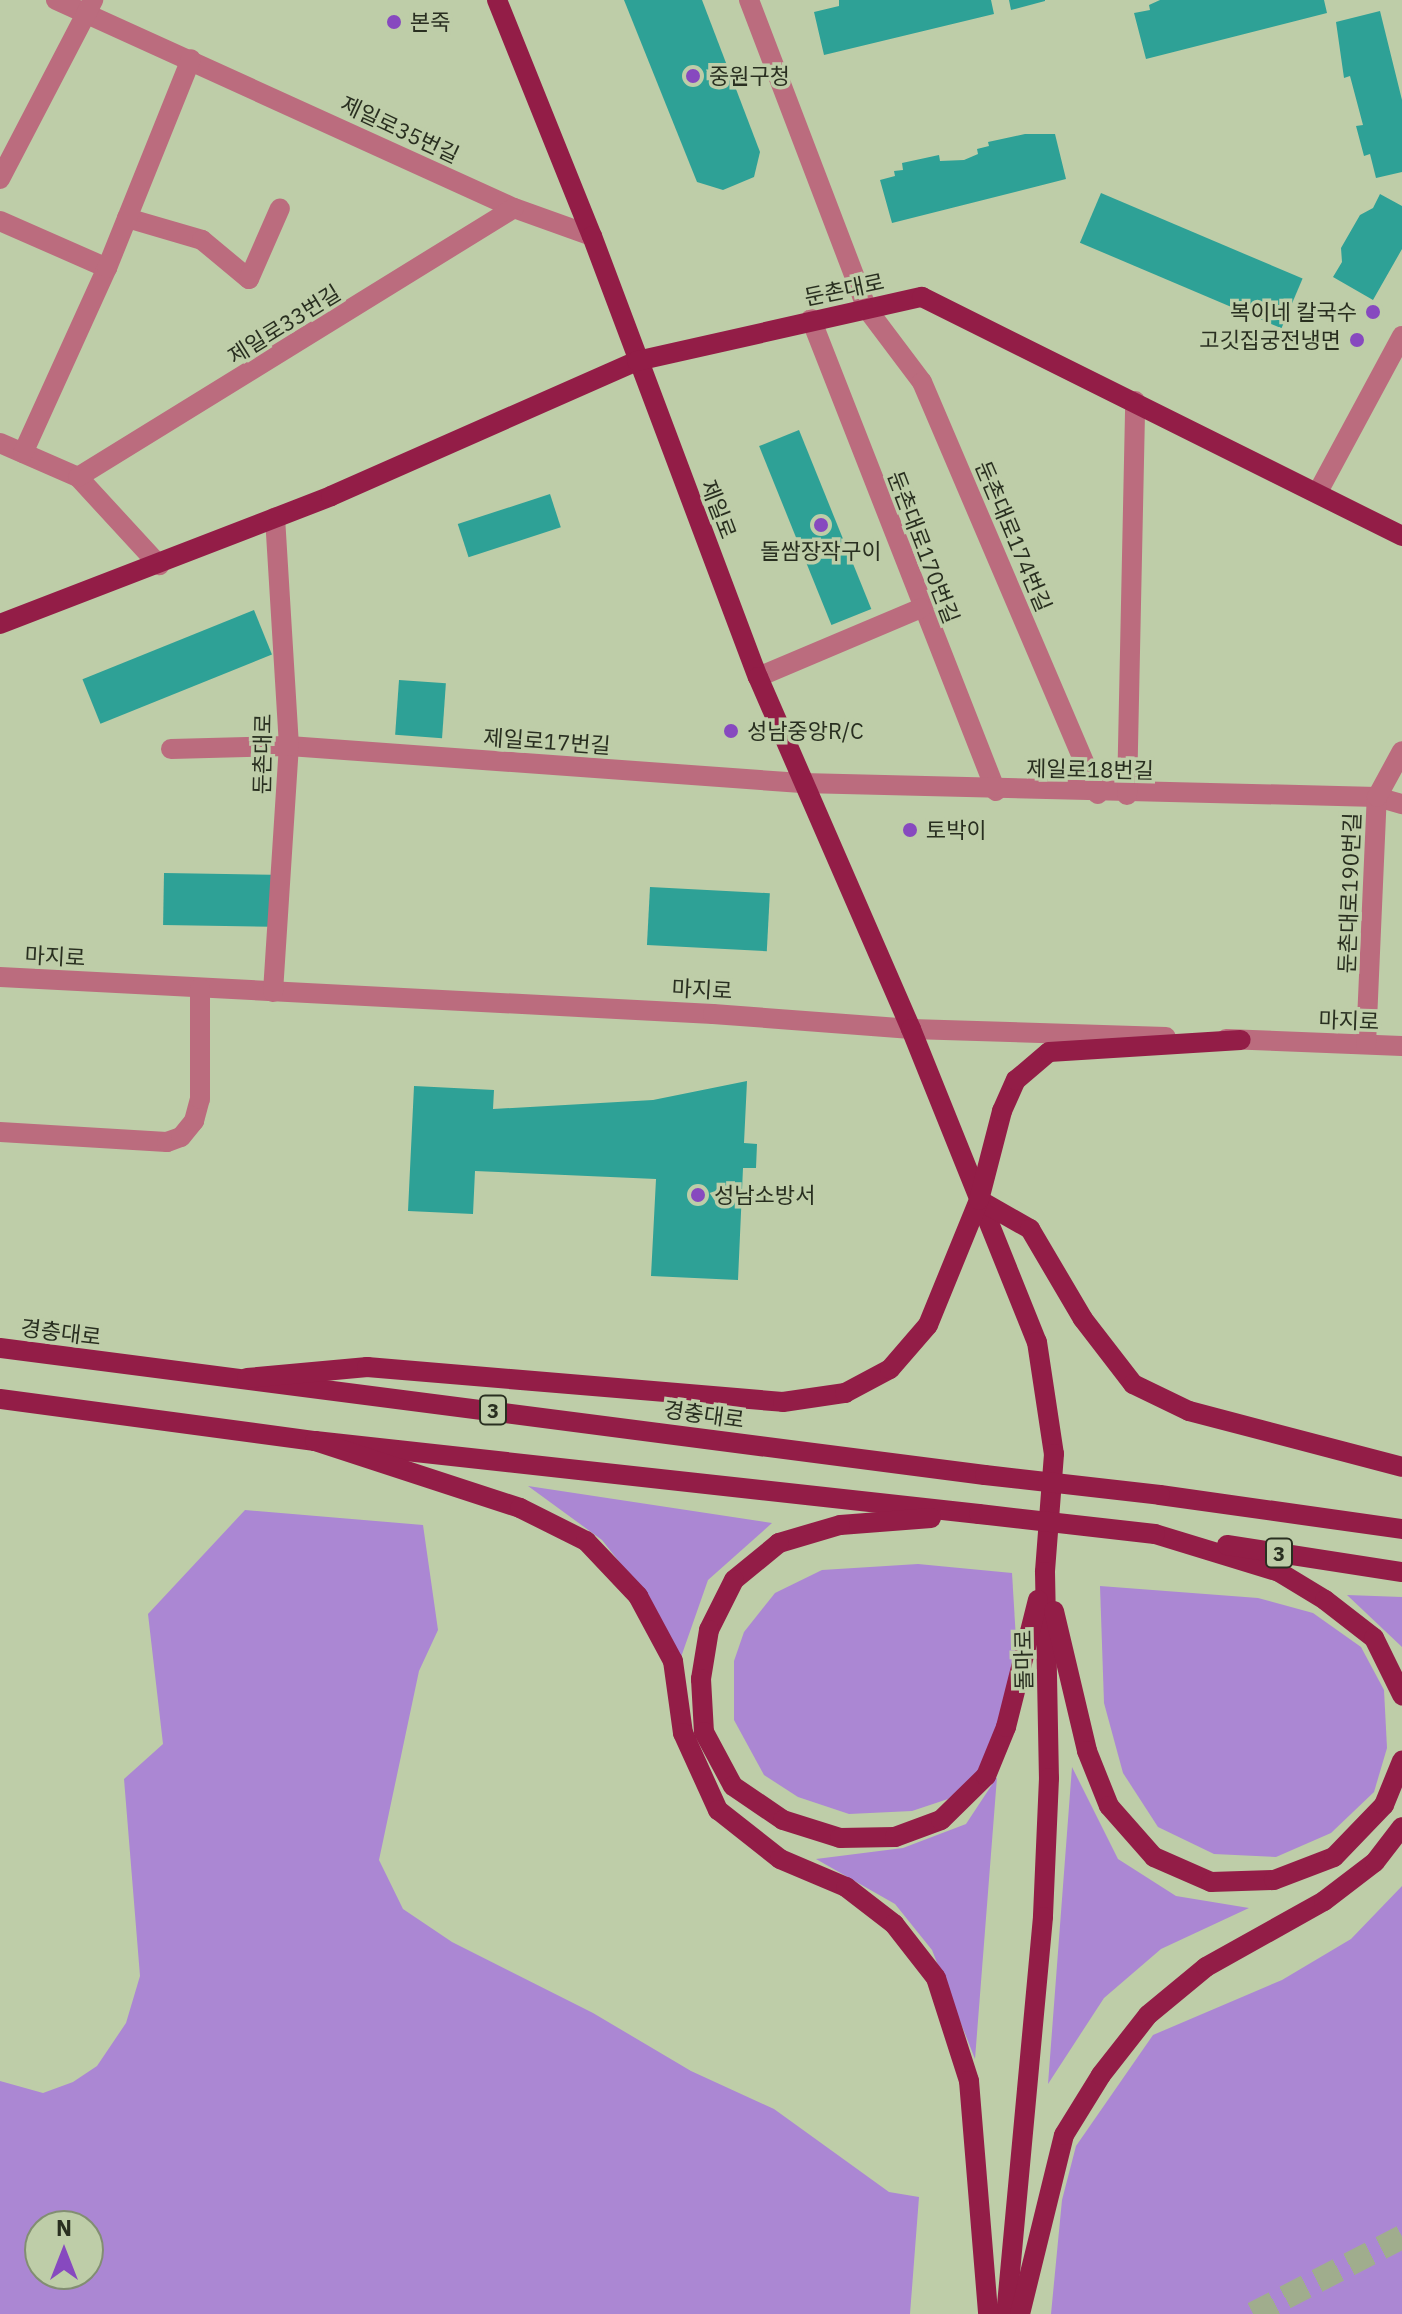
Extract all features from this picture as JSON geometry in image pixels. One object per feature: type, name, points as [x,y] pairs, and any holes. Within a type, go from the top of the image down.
[{"type":"main road","name":"제일로","points":[[497,0],[592,236],[758,677],[911,1029]]},
{"type":"main road","name":"둔촌대로","points":[[0,624],[159,565],[637,361],[811,319],[922,297],[1319,490],[1402,536]]},
{"type":"main road","name":"돌마로","points":[[911,1029],[1037,1342],[1054,1454],[1045,1572],[1049,1778],[1043,1917],[1006,2314]]},
{"type":"main road","points":[[247,1378],[367,1367],[783,1402],[845,1393],[890,1369],[928,1325],[979,1200],[1002,1111],[1016,1080],[1049,1052],[1241,1040]]},
{"type":"main road","points":[[979,1200],[1030,1229],[1083,1319],[1133,1384],[1189,1411],[1402,1467]]},
{"type":"main road","name":"경충대로","points":[[0,1348],[1160,1495],[1402,1529]]},
{"type":"main road","name":"3","points":[[0,1399],[315,1441],[1155,1534],[1402,1572]]},
{"type":"main road","points":[[315,1441],[520,1508],[586,1541],[638,1596],[673,1661],[683,1733],[718,1810],[780,1859],[858,1896],[894,1924],[936,1978],[969,2081],[988,2314]]},
{"type":"main road","points":[[979,1514],[840,1525],[779,1543],[734,1580],[709,1630],[701,1679],[704,1732],[733,1786],[783,1820],[840,1838],[895,1837],[941,1820],[986,1776],[1006,1727],[1045,1572]]},
{"type":"main road","points":[[1155,1534],[1279,1572],[1325,1600],[1374,1638],[1402,1695]]},
{"type":"main road","points":[[1045,1572],[1087,1751],[1109,1806],[1154,1857],[1211,1882],[1274,1880],[1334,1857],[1384,1805],[1402,1761]]},
{"type":"main road","points":[[1020,2314],[1064,2135],[1101,2075],[1148,2015],[1206,1967],[1324,1901],[1375,1862],[1402,1827]]},
{"type":"street","name":"제일로35번길","points":[[56,0],[90,7],[191,59],[514,208],[592,236]]},
{"type":"street","name":"둔촌대로174번길","points":[[749,0],[867,309],[922,382],[1098,794]]},
{"type":"street","points":[[0,179],[90,7]]},
{"type":"street","points":[[23,453],[107,268],[191,59]]},
{"type":"street","points":[[127,218],[202,240],[249,279],[280,208]]},
{"type":"street","name":"제일로33번길","points":[[78,477],[514,208]]},
{"type":"street","points":[[0,221],[107,268]]},
{"type":"street","name":"둔촌대로170번길","points":[[811,319],[921,608],[996,791]]},
{"type":"street","points":[[1319,490],[1401,342]]},
{"type":"street","points":[[1127,795],[1135,401]]},
{"type":"street","points":[[0,443],[78,477],[159,565]]},
{"type":"street","name":"둔촌대로","points":[[273,992],[289,746],[275,517]]},
{"type":"street","points":[[758,677],[921,608]]},
{"type":"street","name":"제일로17번길","points":[[171,749],[289,746],[802,783]]},
{"type":"street","name":"둔촌대로190번길","points":[[1366,1044],[1377,797],[1402,751]]},
{"type":"street","name":"제일로18번길","points":[[802,783],[1127,795],[1377,797],[1402,804]]},
{"type":"street","name":"마지로","points":[[0,977],[911,1029],[1402,1046]]},
{"type":"street","points":[[0,1132],[167,1142],[181,1137],[194,1121],[200,1099],[200,988]]},
{"type":"shaded area","points":[[528,1486],[772,1523],[708,1580],[680,1660],[639,1587],[602,1540]]},
{"type":"shaded area","points":[[245,1510],[423,1525],[438,1630],[419,1671],[379,1860],[403,1909],[452,1942],[593,2013],[691,2071],[774,2109],[889,2192],[919,2197],[910,2314],[0,2314],[0,2081],[43,2093],[73,2082],[97,2066],[126,2023],[140,1976],[124,1779],[163,1744],[148,1614]]},
{"type":"shaded area","points":[[918,1564],[1012,1573],[1017,1656],[985,1768],[948,1799],[912,1811],[849,1814],[798,1797],[764,1775],[734,1720],[734,1661],[744,1632],[775,1593],[822,1570]]},
{"type":"shaded area","points":[[1100,1586],[1258,1598],[1313,1613],[1361,1647],[1384,1690],[1387,1748],[1374,1792],[1331,1833],[1276,1857],[1214,1854],[1158,1827],[1123,1773],[1104,1703]]},
{"type":"shaded area","points":[[1347,1595],[1402,1597],[1402,1647]]},
{"type":"shaded area","points":[[1072,1767],[1118,1859],[1176,1896],[1249,1908],[1161,1949],[1104,1998],[1048,2084]]},
{"type":"shaded area","points":[[997,1777],[975,2059],[932,1950],[895,1904],[816,1859],[903,1848],[966,1824]]},
{"type":"shaded area","points":[[1402,1886],[1402,2314],[1051,2314],[1062,2200],[1076,2146],[1153,2035],[1282,1980],[1351,1939]]},
{"type":"building","name":"중원구청","points":[[624,0],[702,0],[760,152],[754,177],[723,190],[697,182]]},
{"type":"building","points":[[839,0],[991,0],[994,14],[824,55],[814,12],[839,6]]},
{"type":"building","points":[[1009,0],[1045,0],[1045,1],[1011,10]]},
{"type":"building","points":[[1160,0],[1324,0],[1327,13],[1146,59],[1134,13],[1150,10],[1149,5]]},
{"type":"building","points":[[1380,11],[1402,100],[1402,172],[1376,178],[1370,154],[1364,156],[1356,126],[1363,125],[1350,76],[1344,78],[1336,22]]},
{"type":"building","points":[[1025,134],[1055,134],[1066,179],[892,223],[880,180],[895,176],[894,171],[903,170],[902,163],[939,155],[940,161],[964,160],[978,154],[977,149],[989,146],[988,142]]},
{"type":"building","points":[[1101,193],[1303,279],[1281,328],[1080,243]]},
{"type":"building","points":[[1380,194],[1402,206],[1402,249],[1373,300],[1333,277],[1342,262],[1341,248],[1360,215],[1373,208]]},
{"type":"building","points":[[799,430],[871,609],[831,625],[759,446]]},
{"type":"building","points":[[550,494],[561,527],[469,557],[458,524]]},
{"type":"building","points":[[254,610],[272,655],[100,724],[82,679]]},
{"type":"building","points":[[399,680],[446,683],[442,738],[395,735]]},
{"type":"building","points":[[164,873],[271,875],[270,927],[163,925]]},
{"type":"building","points":[[650,887],[770,893],[767,951],[647,945]]},
{"type":"building","name":"성남소방서","points":[[747,1081],[744,1143],[757,1144],[756,1168],[743,1168],[738,1280],[651,1276],[656,1179],[475,1171],[473,1214],[408,1211],[414,1086],[494,1090],[493,1109],[653,1100]]},
{"type":"tunnel","points":[[1253,2314],[1402,2237]]},
{"type":"place","name":"본죽","points":[[394,22]]},
{"type":"place","name":"중원구청","points":[[693,76]]},
{"type":"place","name":"복이네 칼국수","points":[[1373,312]]},
{"type":"place","name":"고깃집궁전냉면","points":[[1357,340]]},
{"type":"place","name":"돌쌈장작구이","points":[[821,525]]},
{"type":"place","name":"성남중앙R/C","points":[[731,731]]},
{"type":"place","name":"토박이","points":[[910,830]]},
{"type":"place","name":"성남소방서","points":[[698,1195]]}]
